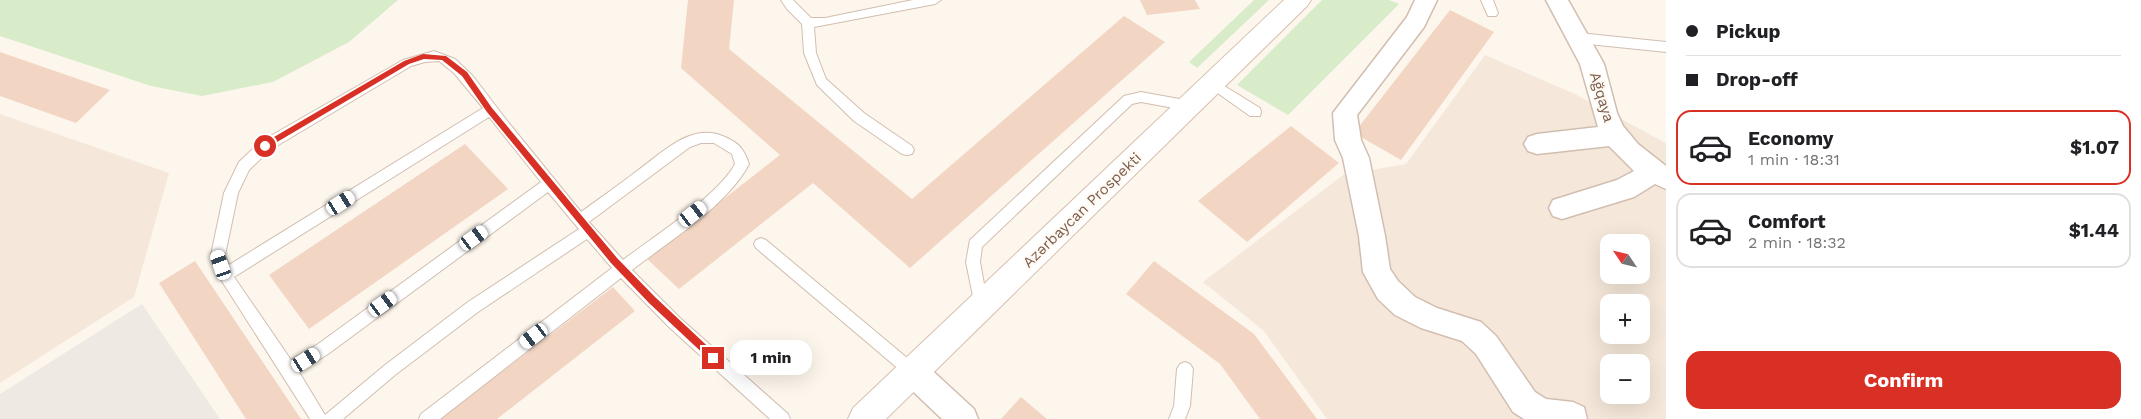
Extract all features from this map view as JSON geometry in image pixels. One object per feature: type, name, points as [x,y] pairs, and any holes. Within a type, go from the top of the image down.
[{"type":"street","name":"Azərbaycan Prospekti","points":[[864,419],[1299,0]]},
{"type":"street","points":[[1426,0],[1416,21],[1345,113],[1348,140],[1356,158],[1372,236],[1377,272],[1388,290],[1405,306],[1431,318],[1471,331],[1486,345],[1524,402],[1541,414],[1573,417]]},
{"type":"street","name":"Ağqaya","points":[[1557,0],[1569,26],[1579,38],[1592,65],[1605,115],[1615,135],[1624,148],[1660,176]]},
{"type":"street","points":[[1537,144],[1615,135]]},
{"type":"street","points":[[1562,208],[1625,189],[1641,178],[1660,176]]},
{"type":"street","points":[[913,372],[963,419]]},
{"type":"lane","points":[[787,0],[790,5],[800,12],[808,23],[810,53],[821,82],[859,117],[907,150]]},
{"type":"lane","points":[[808,23],[825,22],[936,0]]},
{"type":"lane","points":[[1488,0],[1492,13]]},
{"type":"lane","points":[[1579,38],[1666,48]]},
{"type":"lane","points":[[319,419],[289,370],[225,276],[218,255],[231,194],[244,166],[265,146],[406,62],[423,56],[443,58],[469,80],[490,110],[622,269],[658,306],[782,419]]},
{"type":"lane","points":[[1213,84],[1255,112]]},
{"type":"lane","points":[[981,306],[973,262],[975,244],[1128,100],[1141,97],[1190,106]]},
{"type":"lane","points":[[225,276],[490,110]]},
{"type":"lane","points":[[332,419],[390,370],[585,225],[685,143],[700,136],[719,139],[738,151],[742,164],[736,175],[708,202],[427,419]]},
{"type":"lane","points":[[289,370],[330,343],[550,182]]},
{"type":"lane","points":[[760,244],[913,372]]},
{"type":"lane","points":[[1177,419],[1182,406],[1185,369]]},
{"type":"shaded area","points":[[1485,55],[1575,94],[1666,143],[1666,419],[1327,419],[1264,331],[1203,282],[1343,175],[1406,164]]},
{"type":"shaded area","points":[[0,114],[169,173],[134,297],[0,383]]},
{"type":"shaded area","points":[[142,304],[220,419],[0,419],[0,394]]},
{"type":"green space","points":[[0,0],[398,0],[349,42],[273,82],[202,96],[151,86],[0,36]]},
{"type":"green space","points":[[1254,0],[1269,0],[1197,68],[1189,62]]},
{"type":"green space","points":[[1322,0],[1389,0],[1399,4],[1288,115],[1237,85]]},
{"type":"building","points":[[688,0],[734,0],[729,49],[912,199],[1124,16],[1165,42],[910,268],[813,183],[679,289],[647,259],[780,155],[681,68]]},
{"type":"building","points":[[1140,0],[1195,0],[1200,9],[1147,15]]},
{"type":"building","points":[[1450,10],[1494,32],[1401,160],[1354,133]]},
{"type":"building","points":[[0,52],[110,90],[76,123],[0,96]]},
{"type":"building","points":[[1291,126],[1339,163],[1247,242],[1198,201]]},
{"type":"building","points":[[465,144],[508,189],[309,329],[269,275]]},
{"type":"building","points":[[195,261],[301,419],[246,419],[159,283]]},
{"type":"building","points":[[1154,261],[1254,334],[1317,419],[1260,419],[1220,364],[1126,294]]},
{"type":"building","points":[[613,287],[635,311],[497,419],[440,419]]},
{"type":"building","points":[[1021,397],[1047,419],[1001,419]]},
{"type":"route","points":[[265,146],[406,62],[423,56],[443,58],[464,74],[490,110],[614,261],[713,358]]}]
